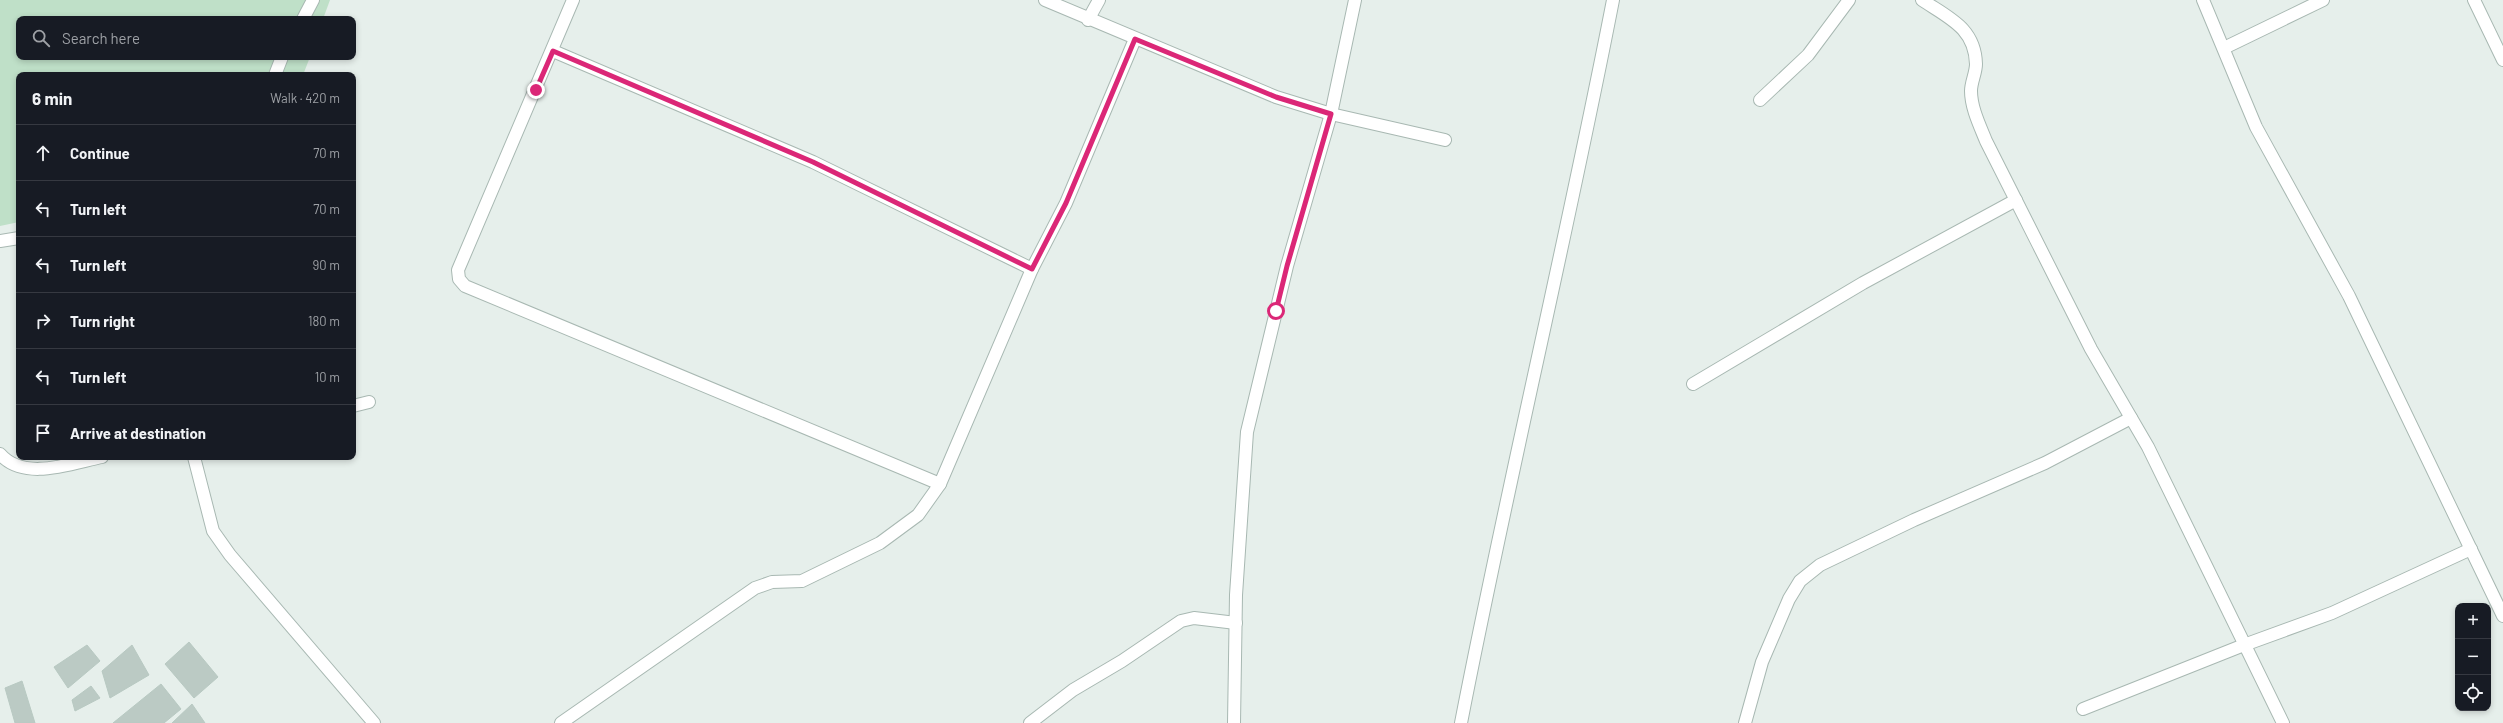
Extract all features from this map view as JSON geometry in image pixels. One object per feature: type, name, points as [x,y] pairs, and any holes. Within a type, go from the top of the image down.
[{"type":"street","points":[[305,16],[314,0]]},
{"type":"street","points":[[573,0],[553,51],[458,270],[459,280],[465,286],[940,484]]},
{"type":"street","points":[[1045,0],[1088,20],[1276,97],[1331,114],[1445,140]]},
{"type":"street","points":[[1088,20],[1099,0]]},
{"type":"street","points":[[1234,723],[1236,623],[1242,495],[1247,432],[1287,266],[1331,114],[1355,0]]},
{"type":"street","points":[[1461,723],[1493,560],[1587,137],[1613,0]]},
{"type":"street","points":[[1760,100],[1808,55],[1849,0]]},
{"type":"street","points":[[1922,0],[1954,20],[1971,39],[1976,65],[1971,91],[1973,106],[1986,141],[2091,350],[2148,447],[2283,723]]},
{"type":"street","points":[[2203,0],[2256,127],[2349,296],[2503,616]]},
{"type":"street","points":[[2224,48],[2323,0]]},
{"type":"street","points":[[2474,0],[2503,60]]},
{"type":"street","points":[[561,723],[755,588],[772,582],[802,581],[880,543],[918,515],[940,484],[1032,269],[1066,203],[1135,39]]},
{"type":"street","points":[[553,51],[813,162],[1032,269]]},
{"type":"street","points":[[276,72],[281,60]]},
{"type":"street","points":[[1693,384],[1864,283],[2016,200]]},
{"type":"street","points":[[0,241],[16,238]]},
{"type":"street","points":[[356,405],[370,402]]},
{"type":"street","points":[[1745,723],[1762,662],[1789,599],[1800,581],[1820,565],[1914,520],[2044,463],[2131,418]]},
{"type":"street","points":[[0,454],[4,459],[18,466],[38,470],[87,460]]},
{"type":"street","points":[[195,460],[213,531],[230,555],[374,723]]},
{"type":"street","points":[[2083,709],[2244,645],[2332,613],[2471,549]]},
{"type":"street","points":[[1030,723],[1072,690],[1122,662],[1180,622],[1194,618],[1236,623]]},
{"type":"green space","points":[[0,0],[330,0],[324,16],[16,16],[16,60],[309,60],[304,72],[16,72],[16,223],[0,226]]},
{"type":"building","points":[[189,642],[218,677],[194,698],[165,664]]},
{"type":"building","points":[[87,645],[100,661],[68,688],[54,667]]},
{"type":"building","points":[[132,645],[149,675],[110,698],[102,671]]},
{"type":"building","points":[[22,681],[35,723],[15,723],[5,688]]},
{"type":"building","points":[[161,684],[181,709],[164,723],[113,723]]},
{"type":"building","points":[[91,686],[100,698],[75,711],[72,700]]},
{"type":"building","points":[[192,704],[205,723],[172,723]]},
{"type":"route","points":[[536,90],[553,51],[813,162],[1032,269],[1066,203],[1135,39],[1276,97],[1331,114],[1287,266],[1276,311]]}]
